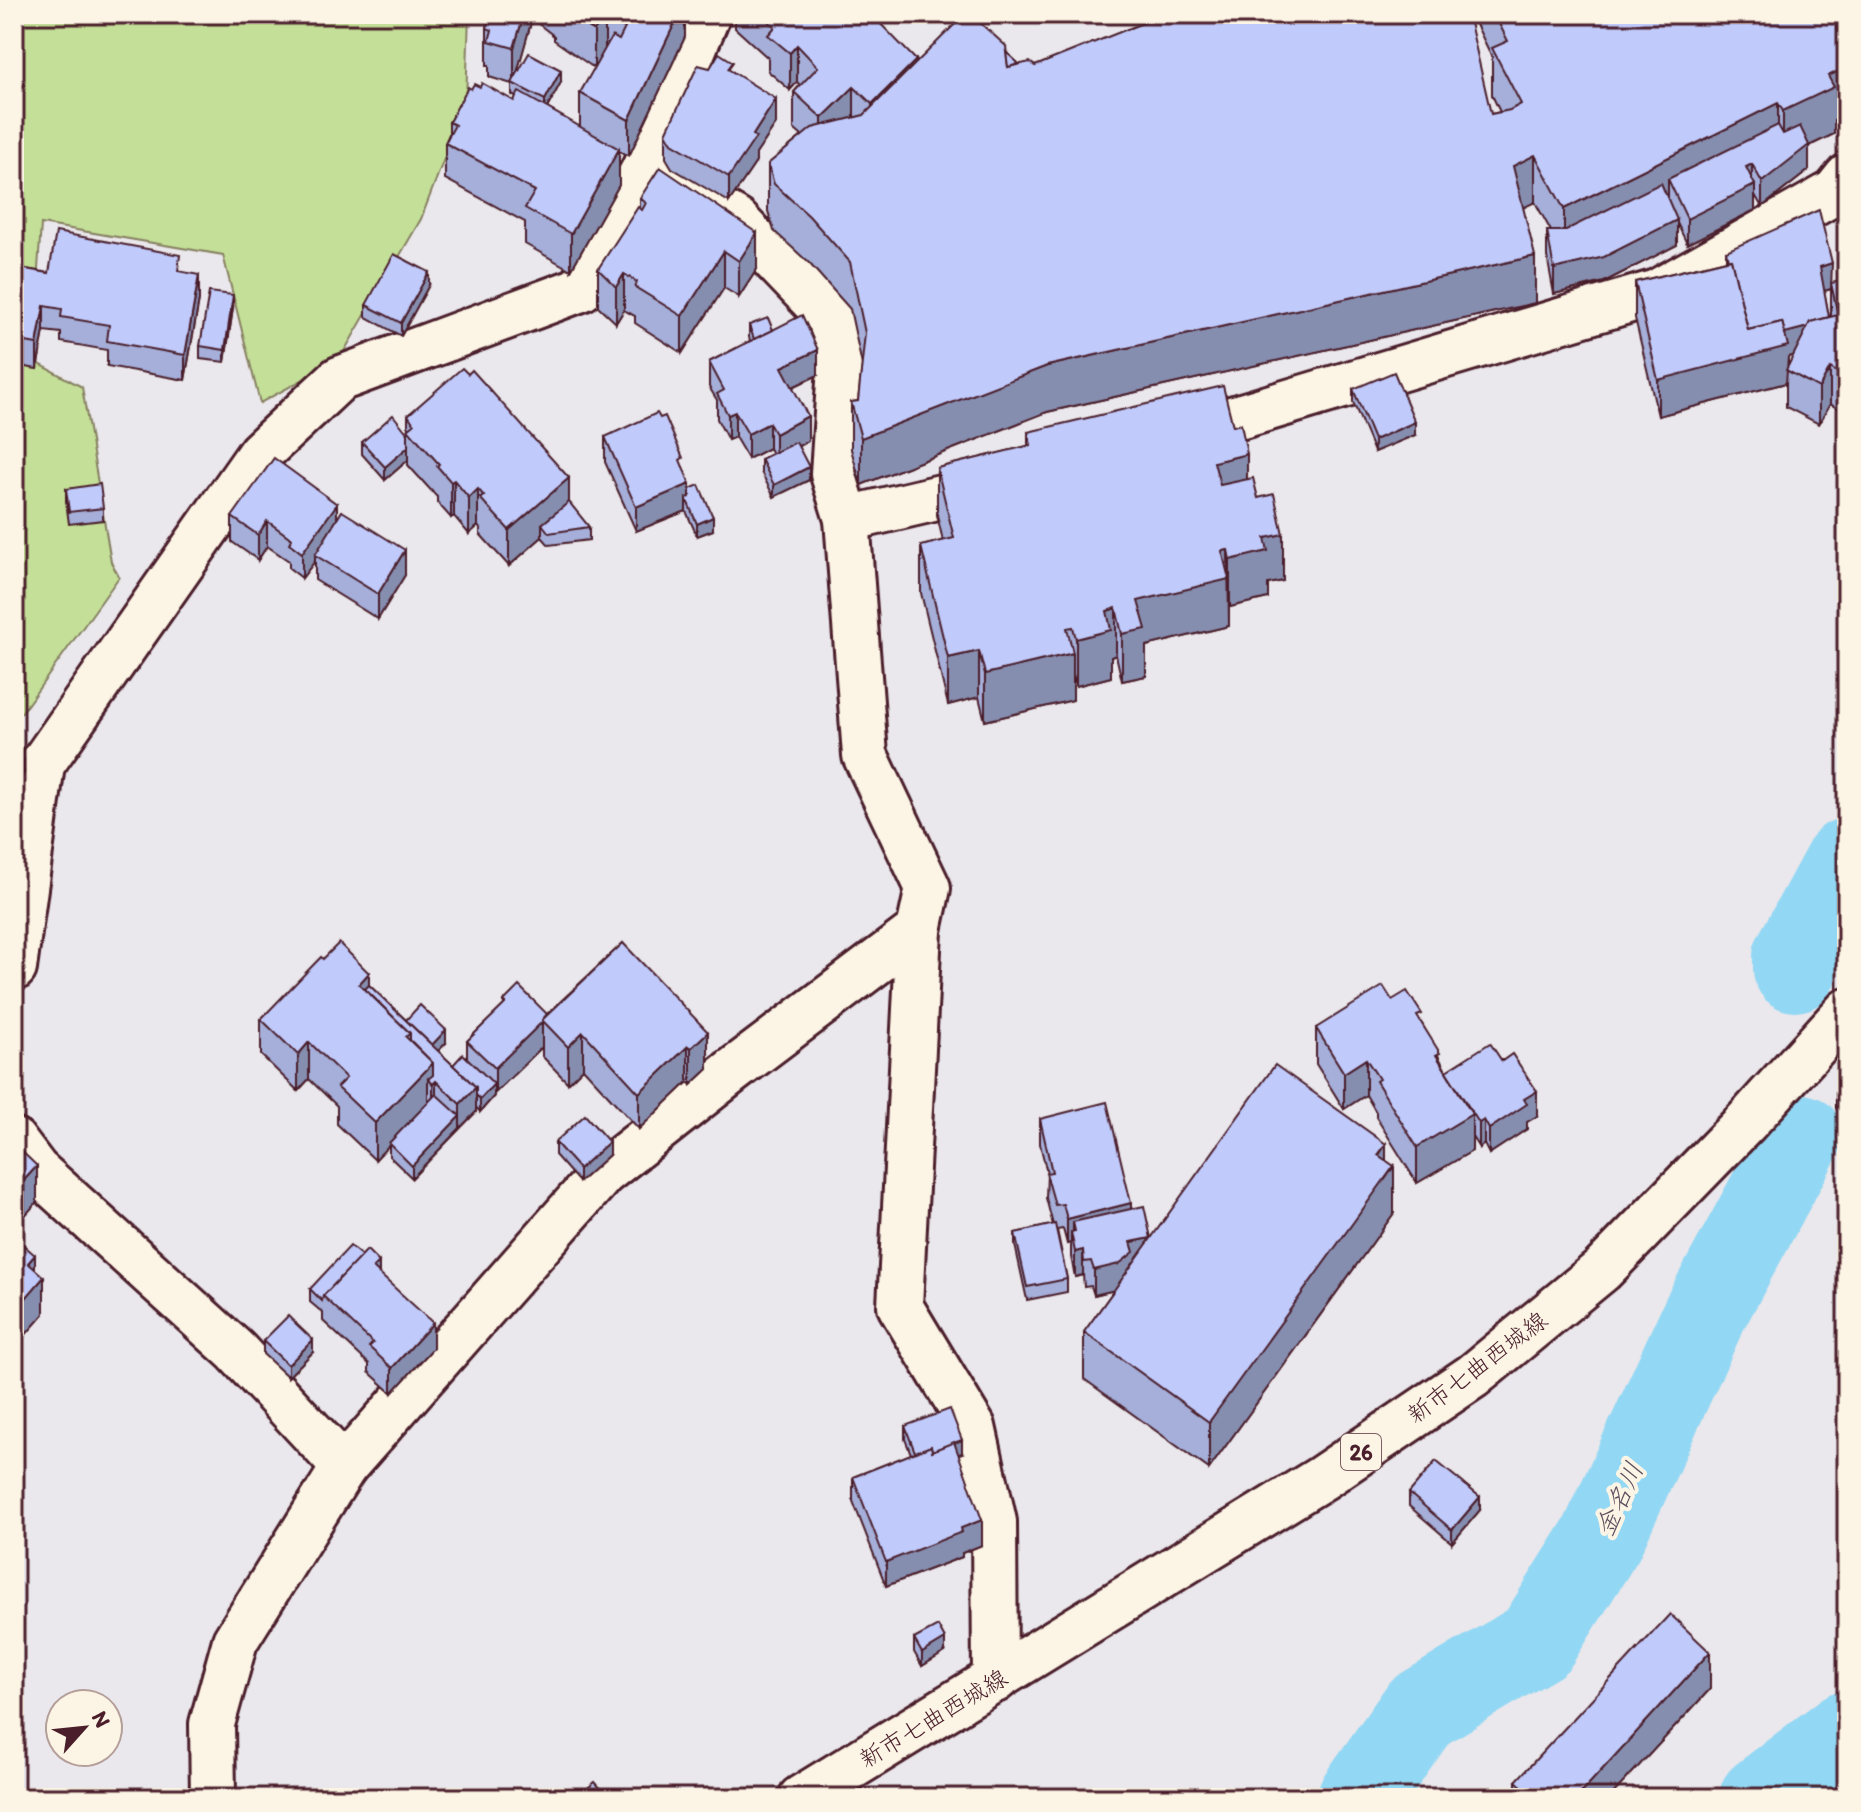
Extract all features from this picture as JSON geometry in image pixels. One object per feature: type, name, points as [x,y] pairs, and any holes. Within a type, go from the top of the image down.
[{"type":"street","points":[[14,968],[42,764],[260,453],[339,379],[581,289],[645,167],[708,14]]},
{"type":"street","points":[[645,167],[737,221],[831,319],[840,367],[833,474],[847,519],[865,755],[928,888],[919,930],[900,1306],[973,1427],[994,1522],[995,1680]]},
{"type":"street","points":[[1135,448],[1657,292],[1835,192],[1847,177]]},
{"type":"street","points":[[847,519],[1029,476]]},
{"type":"street","points":[[213,1798],[212,1724],[235,1641],[344,1467],[603,1173],[919,930]]},
{"type":"street","name":"新市七曲西城線","points":[[801,1798],[1322,1478],[1473,1376],[1602,1270],[1845,1016]]},
{"type":"street","points":[[14,1141],[36,1170],[236,1351],[344,1467]]},
{"type":"green space","points":[[14,14],[469,14],[466,101],[421,219],[339,360],[260,403],[223,255],[41,224],[32,360],[82,387],[111,562],[119,577],[14,719]]},
{"type":"building","points":[[490,14],[524,14],[514,48],[489,41],[492,30],[487,28]]},
{"type":"building","points":[[569,14],[679,14],[629,120],[580,93],[612,36],[619,40],[625,28],[605,17],[594,31]]},
{"type":"building","points":[[760,14],[871,14],[916,60],[872,104],[854,87],[822,118],[794,92],[818,67],[797,45],[790,53],[768,35],[775,27]]},
{"type":"building","points":[[965,14],[970,14],[1006,46],[1008,67],[1030,62],[1035,66],[1165,14],[1468,14],[1491,114],[1521,104],[1492,48],[1508,41],[1494,14],[1830,14],[1847,47],[1847,67],[1828,76],[1834,87],[1783,111],[1778,103],[1564,209],[1535,155],[1513,166],[1535,256],[1047,366],[861,438],[851,402],[858,401],[865,333],[850,262],[809,216],[774,184],[768,164],[812,128],[864,115]]},
{"type":"building","points":[[1006,52],[1019,64],[1008,67]]},
{"type":"building","points":[[529,53],[561,70],[545,100],[512,83]]},
{"type":"building","points":[[719,53],[733,62],[728,69],[776,99],[753,135],[756,137],[729,177],[672,143],[666,133],[698,65],[710,68]]},
{"type":"building","points":[[482,83],[514,101],[519,92],[619,149],[571,234],[525,208],[535,191],[445,143],[455,125],[449,122],[468,87],[471,89],[474,84],[480,87]]},
{"type":"building","points":[[1778,125],[1783,134],[1800,126],[1809,145],[1762,182],[1752,164],[1746,167],[1755,185],[1687,219],[1668,179]]},
{"type":"building","points":[[660,167],[757,233],[739,261],[724,251],[682,316],[635,287],[637,282],[624,274],[616,287],[598,269],[638,207],[642,210],[646,203],[640,198]]},
{"type":"building","points":[[1661,183],[1677,220],[1604,257],[1554,269],[1547,231],[1564,231]]},
{"type":"building","points":[[1819,210],[1832,263],[1820,267],[1829,317],[1785,333],[1782,322],[1748,330],[1731,259],[1728,260],[1726,251]]},
{"type":"building","points":[[56,232],[180,255],[178,271],[199,275],[185,355],[107,341],[109,325],[61,317],[62,309],[44,306],[37,344],[14,340],[14,267],[49,273]]},
{"type":"building","points":[[394,254],[429,272],[401,323],[366,305]]},
{"type":"building","points":[[1731,259],[1748,330],[1782,322],[1788,346],[1658,380],[1635,282]]},
{"type":"building","points":[[1847,263],[1847,378],[1830,368],[1819,388],[1786,370],[1810,322],[1838,315],[1831,283],[1842,281],[1838,266]]},
{"type":"building","points":[[209,292],[233,295],[225,350],[200,346]]},
{"type":"building","points":[[802,315],[818,350],[782,367],[808,416],[775,434],[769,423],[748,434],[735,412],[728,415],[717,394],[724,390],[709,362]]},
{"type":"building","points":[[768,318],[773,330],[754,339],[749,325]]},
{"type":"building","points":[[462,368],[468,374],[472,370],[569,478],[509,530],[480,498],[484,496],[478,489],[469,498],[454,480],[451,482],[408,429],[414,424],[408,415]]},
{"type":"building","points":[[1394,372],[1415,422],[1374,440],[1353,389]]},
{"type":"building","points":[[1223,386],[1233,426],[1241,424],[1247,454],[1214,462],[1220,485],[1253,478],[1258,498],[1274,494],[1283,534],[1265,538],[1268,551],[1230,560],[1228,550],[1222,551],[1229,579],[1138,601],[1146,629],[1122,634],[1116,608],[1107,611],[1111,630],[1076,639],[1073,627],[1067,628],[1073,653],[985,674],[979,651],[948,658],[921,546],[954,538],[937,468],[1031,445],[1028,432]]},
{"type":"building","points":[[657,413],[660,418],[665,416],[683,458],[680,460],[690,484],[636,507],[605,437]]},
{"type":"building","points":[[393,415],[408,434],[408,447],[385,467],[362,442]]},
{"type":"building","points":[[796,442],[809,467],[774,485],[761,459]]},
{"type":"building","points":[[274,458],[337,504],[302,553],[289,543],[292,539],[267,521],[258,535],[232,517]]},
{"type":"building","points":[[100,484],[103,508],[69,512],[66,489]]},
{"type":"building","points":[[699,485],[713,517],[697,524],[686,498],[690,497],[690,489]]},
{"type":"building","points":[[569,502],[589,527],[549,533],[542,524]]},
{"type":"building","points":[[342,511],[405,550],[378,594],[315,555]]},
{"type":"building","points":[[14,742],[23,748],[20,757],[24,760],[14,779]]},
{"type":"building","points":[[339,943],[369,973],[359,984],[410,1033],[406,1037],[433,1063],[375,1123],[337,1087],[346,1078],[309,1042],[298,1055],[261,1019],[321,957],[323,959]]},
{"type":"building","points":[[623,943],[708,1032],[691,1048],[688,1046],[639,1093],[583,1032],[568,1047],[542,1020]]},
{"type":"building","points":[[369,985],[476,1087],[460,1104],[436,1081],[433,1084],[428,1079],[433,1075],[433,1063],[410,1040],[410,1033],[365,989]]},
{"type":"building","points":[[519,986],[547,1014],[495,1068],[467,1041]]},
{"type":"building","points":[[1383,986],[1392,1000],[1407,991],[1422,1014],[1417,1016],[1440,1053],[1436,1055],[1472,1114],[1417,1147],[1366,1059],[1344,1073],[1316,1028]]},
{"type":"building","points":[[420,1005],[446,1030],[432,1045],[406,1020]]},
{"type":"building","points":[[1490,1043],[1502,1061],[1512,1054],[1537,1091],[1524,1099],[1527,1104],[1489,1129],[1484,1120],[1479,1123],[1446,1071]]},
{"type":"building","points":[[463,1054],[494,1084],[480,1099],[476,1095],[476,1087],[453,1065]]},
{"type":"building","points":[[1847,1057],[1847,1081],[1836,1072]]},
{"type":"building","points":[[1275,1065],[1386,1144],[1378,1155],[1394,1166],[1209,1422],[1084,1332]]},
{"type":"building","points":[[436,1094],[460,1116],[412,1166],[389,1143]]},
{"type":"building","points":[[1107,1102],[1131,1203],[1067,1219],[1063,1204],[1055,1205],[1046,1173],[1052,1172],[1040,1119]]},
{"type":"building","points":[[585,1115],[609,1142],[579,1169],[555,1142]]},
{"type":"building","points":[[14,1144],[37,1166],[14,1191]]},
{"type":"building","points":[[1144,1206],[1151,1238],[1131,1242],[1134,1252],[1119,1264],[1094,1270],[1091,1261],[1084,1262],[1083,1250],[1075,1252],[1071,1232],[1075,1231],[1073,1222]]},
{"type":"building","points":[[1055,1224],[1067,1279],[1027,1287],[1015,1233]]},
{"type":"building","points":[[20,1242],[35,1255],[28,1263],[44,1277],[14,1312],[14,1249]]},
{"type":"building","points":[[350,1246],[362,1256],[323,1296],[322,1301],[310,1289]]},
{"type":"building","points":[[367,1250],[379,1262],[373,1268],[433,1323],[392,1368],[369,1347],[373,1343],[323,1296]]},
{"type":"building","points":[[288,1316],[313,1340],[288,1365],[263,1341]]},
{"type":"building","points":[[950,1409],[962,1440],[932,1451],[931,1446],[915,1452],[905,1426]]},
{"type":"building","points":[[954,1442],[982,1520],[961,1528],[962,1532],[886,1562],[853,1477],[931,1446],[932,1451]]},
{"type":"building","points":[[1436,1461],[1480,1497],[1452,1530],[1409,1493]]},
{"type":"building","points":[[1670,1614],[1710,1652],[1576,1798],[1535,1798],[1516,1781]]},
{"type":"building","points":[[938,1626],[945,1639],[922,1653],[914,1639]]},
{"type":"building","points":[[595,1782],[609,1798],[576,1798]]},
{"type":"waterway","name":"金名川","points":[[1795,970],[1795,956],[1847,860]]},
{"type":"waterway","name":"金名川","points":[[1359,1798],[1420,1711],[1537,1641],[1602,1538],[1704,1315],[1801,1136]]},
{"type":"waterway","points":[[1761,1798],[1847,1732]]}]
